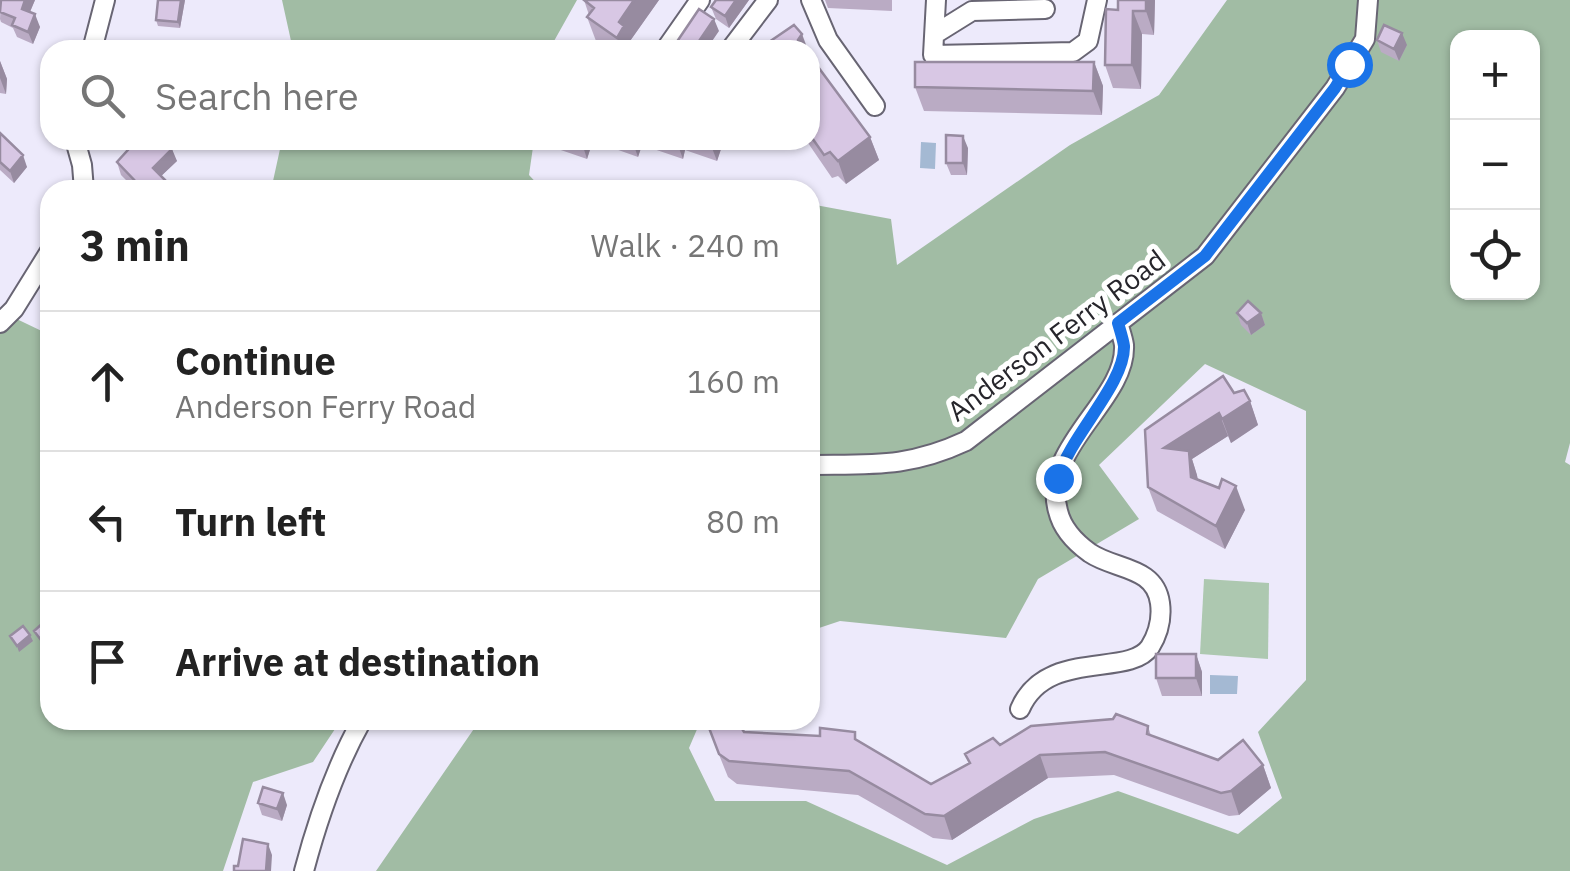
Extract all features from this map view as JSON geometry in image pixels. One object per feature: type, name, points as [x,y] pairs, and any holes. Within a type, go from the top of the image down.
[{"type":"street","points":[[95,40],[105,0]]},
{"type":"street","points":[[672,40],[700,0]]},
{"type":"street","points":[[738,40],[768,0]]},
{"type":"street","points":[[812,0],[828,40],[874,106]]},
{"type":"street","points":[[936,0],[933,55],[1074,52],[1088,41],[1097,0]]},
{"type":"street","name":"Anderson Ferry Road","points":[[820,464],[895,464],[935,455],[966,441],[1205,256],[1323,103],[1365,39],[1368,0]]},
{"type":"street","points":[[934,34],[972,11],[1045,9]]},
{"type":"street","points":[[78,150],[83,180]]},
{"type":"street","points":[[0,322],[14,309],[40,267]]},
{"type":"street","points":[[1020,709],[1027,693],[1039,681],[1137,658],[1148,651],[1156,636],[1161,614],[1152,582],[1136,570],[1092,554],[1074,539],[1057,510],[1058,478],[1064,456],[1116,377],[1122,360],[1124,345],[1118,323]]},
{"type":"street","points":[[304,871],[334,776],[357,730]]},
{"type":"green space","points":[[282,0],[577,0],[555,40],[291,40]]},
{"type":"green space","points":[[1227,0],[1570,0],[1570,443],[1565,462],[1570,465],[1570,871],[376,871],[473,730],[697,730],[689,748],[715,801],[806,801],[947,865],[1034,819],[1118,791],[1238,834],[1282,798],[1258,732],[1306,680],[1306,411],[1205,364],[1099,465],[1139,519],[1038,579],[1006,638],[840,621],[820,628],[820,206],[891,219],[897,265],[1070,145],[1159,95]]},
{"type":"green space","points":[[280,150],[533,150],[529,175],[534,180],[273,180]]},
{"type":"green space","points":[[0,311],[40,330],[40,730],[334,730],[313,762],[253,782],[223,871],[0,871]]},
{"type":"green space","points":[[1204,579],[1269,583],[1268,659],[1200,654]]},
{"type":"water","points":[[921,142],[936,143],[935,169],[920,168]]},
{"type":"water","points":[[1210,675],[1238,676],[1237,694],[1210,694]]},
{"type":"building","points":[[1,0],[25,0],[22,9],[35,14],[28,32],[12,25],[15,18],[0,12]]},
{"type":"building","points":[[158,0],[181,0],[178,22],[156,20]]},
{"type":"building","points":[[584,0],[634,0],[619,22],[624,26],[617,38],[587,17],[594,8]]},
{"type":"building","points":[[716,0],[736,0],[725,16],[711,7]]},
{"type":"building","points":[[1118,0],[1146,0],[1146,11],[1133,11],[1132,65],[1105,65],[1106,9],[1118,10]]},
{"type":"building","points":[[699,9],[714,19],[700,40],[678,40]]},
{"type":"building","points":[[794,25],[802,34],[798,40],[772,40]]},
{"type":"building","points":[[1384,25],[1402,33],[1394,49],[1377,40]]},
{"type":"building","points":[[915,62],[1094,62],[1093,91],[915,87]]},
{"type":"building","points":[[820,70],[870,137],[838,161],[830,152],[824,155],[820,149]]},
{"type":"building","points":[[0,133],[23,155],[10,171],[0,162]]},
{"type":"building","points":[[946,135],[963,136],[963,163],[946,163]]},
{"type":"building","points":[[128,150],[171,150],[153,168],[165,180],[134,180],[117,162]]},
{"type":"building","points":[[1248,301],[1261,313],[1247,323],[1237,313]]},
{"type":"building","points":[[1223,376],[1234,393],[1244,390],[1250,401],[1222,419],[1219,413],[1164,448],[1189,451],[1191,477],[1219,488],[1222,479],[1236,486],[1216,526],[1148,487],[1145,430]]},
{"type":"building","points":[[23,626],[30,635],[17,646],[10,636]]},
{"type":"building","points":[[1156,654],[1196,654],[1196,678],[1156,678]]},
{"type":"building","points":[[1116,714],[1148,726],[1147,734],[1218,760],[1243,740],[1263,765],[1231,791],[1221,793],[1105,752],[1040,755],[944,816],[925,814],[849,771],[729,761],[719,754],[710,730],[820,736],[820,728],[855,732],[855,739],[931,784],[970,763],[965,754],[993,738],[1000,745],[1031,726],[1113,719]]},
{"type":"building","points":[[263,787],[283,793],[277,809],[258,803]]},
{"type":"building","points":[[243,839],[268,844],[266,871],[234,871]]},
{"type":"route","points":[[1058,478],[1064,456],[1116,377],[1124,345],[1118,323],[1205,256],[1335,88],[1349,64]]}]
